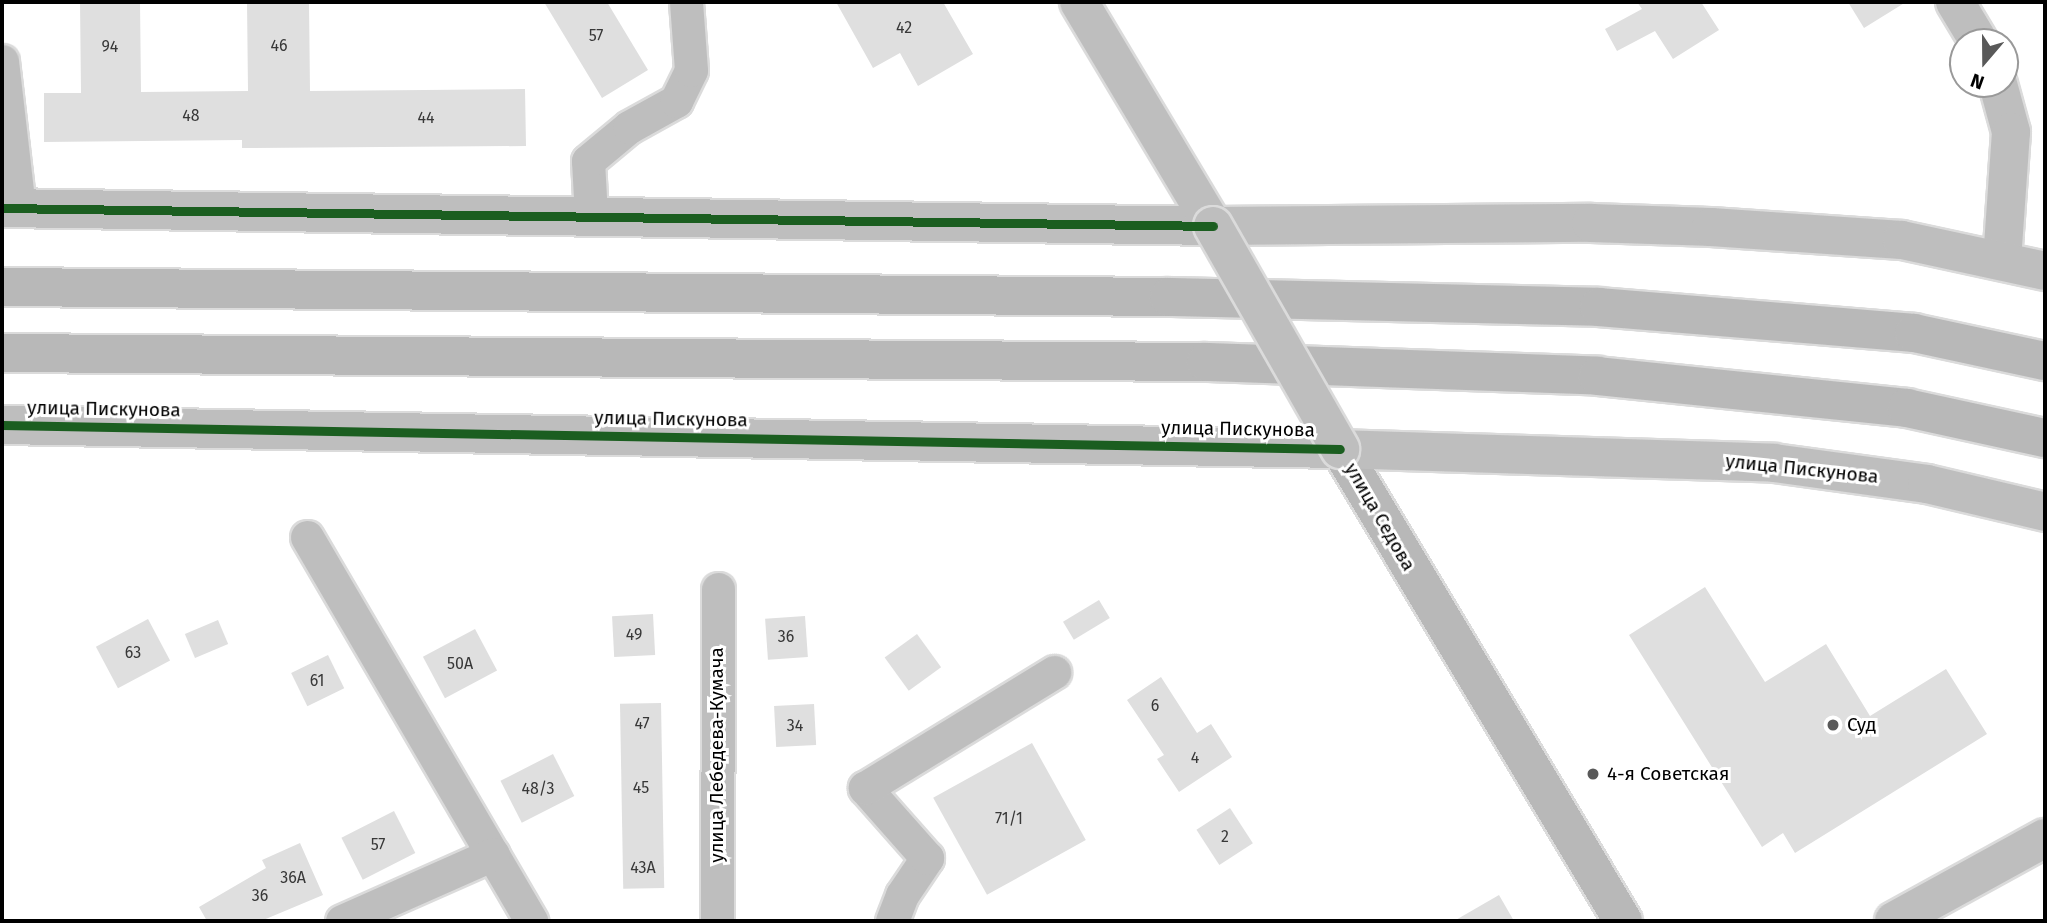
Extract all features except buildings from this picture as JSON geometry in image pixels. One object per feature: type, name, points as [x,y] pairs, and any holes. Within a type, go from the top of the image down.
[{"type":"main road","points":[[2,287],[1155,296],[1599,307],[1914,332],[2045,361]]},
{"type":"main road","points":[[2,353],[1206,362],[1598,376],[1907,408],[2045,438]]},
{"type":"main road","name":"улица Седова","points":[[1340,449],[1623,921]]},
{"type":"street","points":[[591,216],[588,161],[629,127],[676,101],[691,70],[686,2]]},
{"type":"street","name":"улица Седова","points":[[1079,2],[1213,226],[1340,449]]},
{"type":"street","points":[[1955,2],[1971,28]]},
{"type":"street","points":[[2,61],[10,208],[1213,226],[1591,223],[1711,227],[1902,240],[2045,271]]},
{"type":"street","points":[[2002,98],[2011,132],[2002,260]]},
{"type":"street","name":"улица Пискунова","points":[[2,425],[1340,449],[1774,463],[1927,484],[2045,512]]},
{"type":"street","points":[[307,537],[531,921]]},
{"type":"street","name":"улица Лебедева-Кумача","points":[[717,921],[718,589]]},
{"type":"street","points":[[892,921],[902,894],[927,858],[865,788],[1054,672]]},
{"type":"street","points":[[1894,921],[2045,838]]},
{"type":"street","points":[[342,921],[493,854]]},
{"type":"cycle path","points":[[2,208],[1213,226]]},
{"type":"cycle path","points":[[2,425],[1340,449]]},
{"type":"place","name":"Суд","points":[[1833,725]]},
{"type":"place","name":"4-я Советская","points":[[1593,774]]}]
